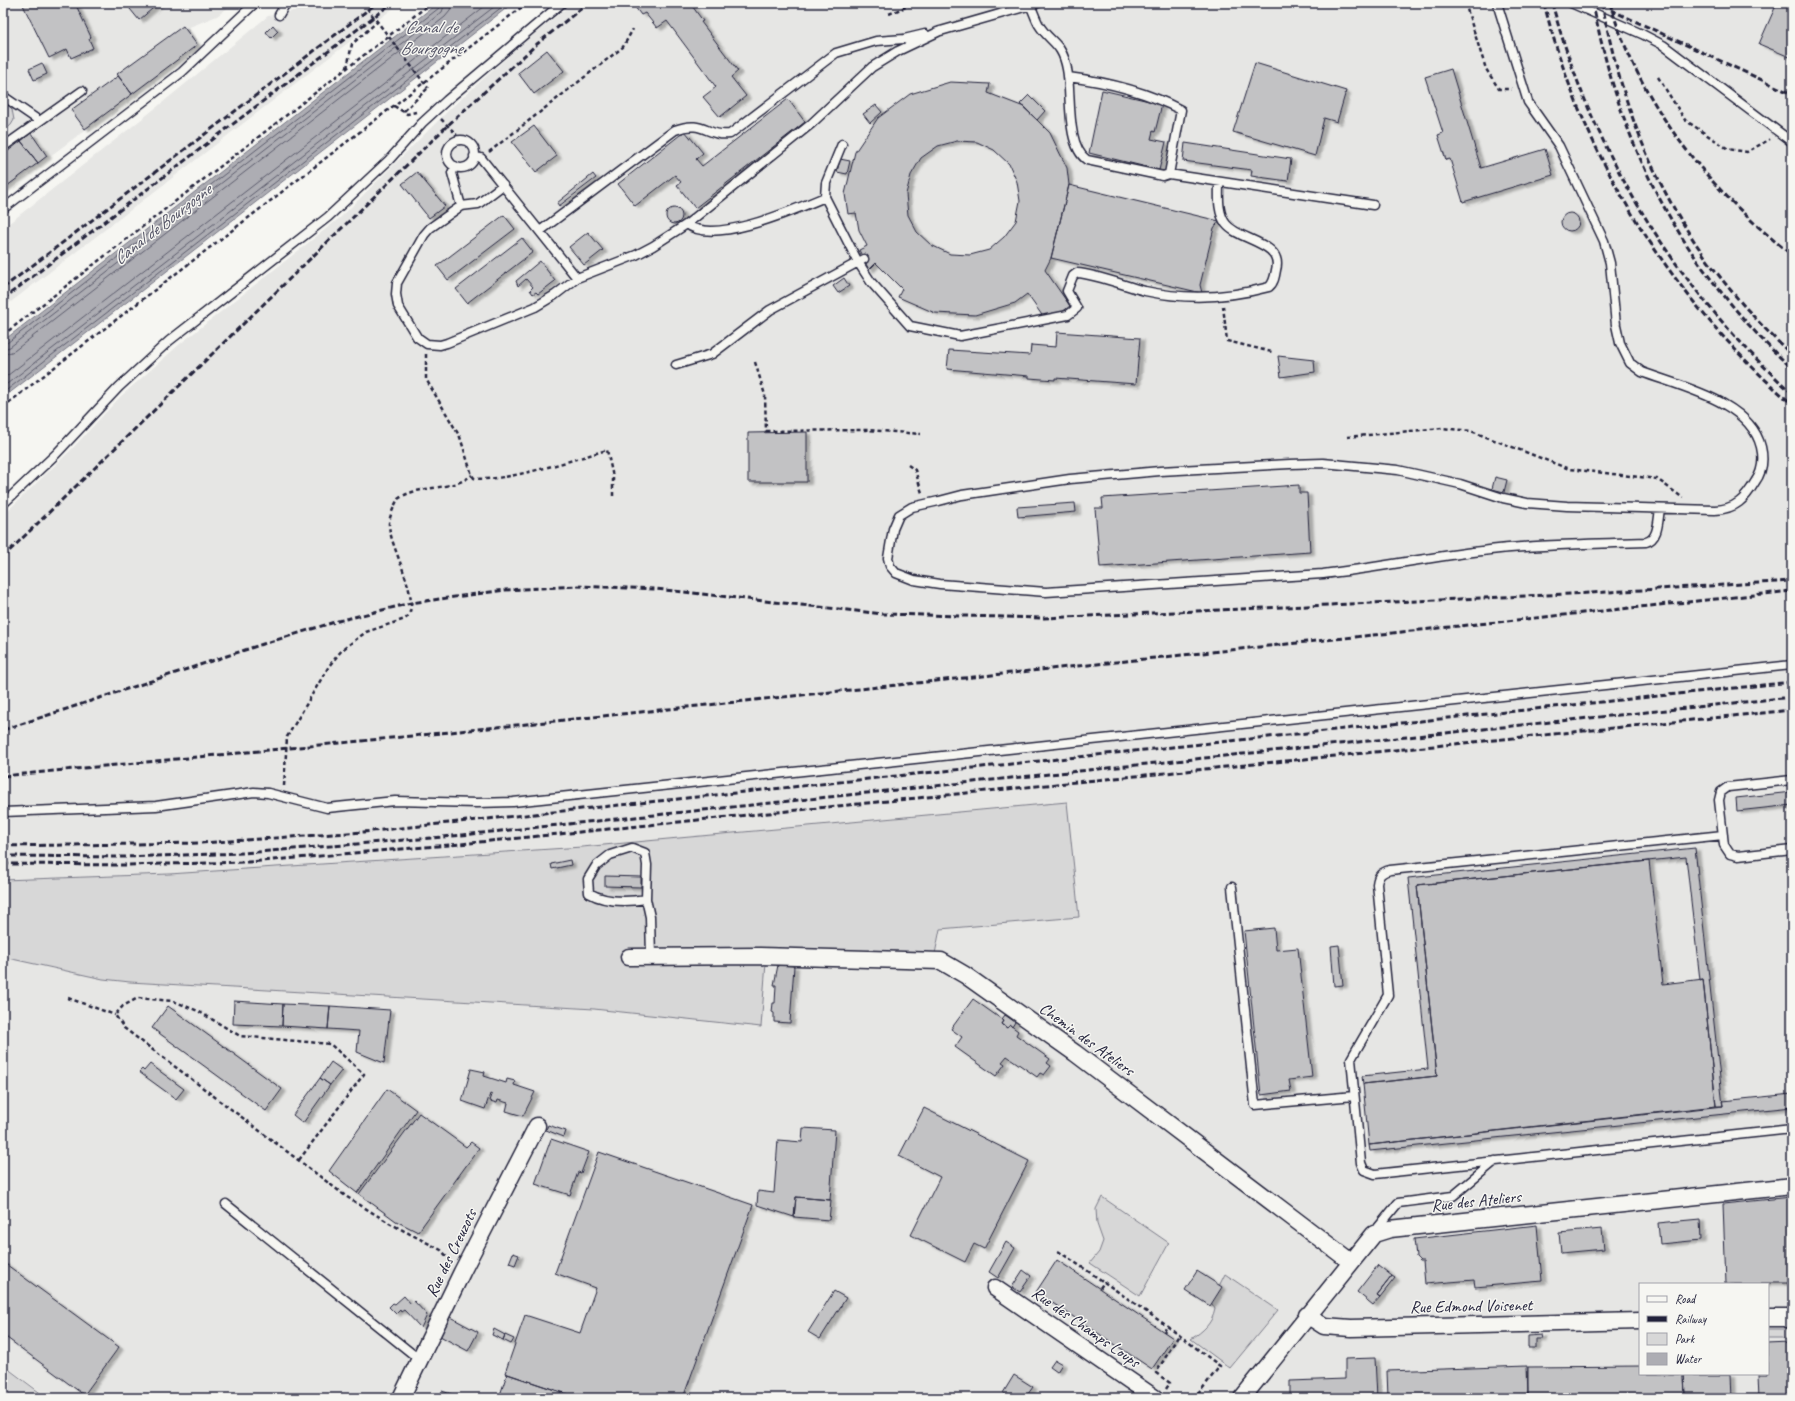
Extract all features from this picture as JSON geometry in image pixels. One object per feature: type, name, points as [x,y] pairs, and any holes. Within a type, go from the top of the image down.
[{"type":"street","name":"Chemin des Ateliers","points":[[629,957],[760,956],[941,961],[965,975],[1076,1053],[1351,1262]]},
{"type":"street","name":"Rue des Creuzots","points":[[401,1398],[462,1272],[537,1126]]},
{"type":"street","name":"Rue des Ateliers","points":[[1374,1234],[1390,1229],[1792,1186]]},
{"type":"street","points":[[1242,1398],[1374,1234]]},
{"type":"street","name":"Rue des Champs Loups","points":[[995,1288],[1160,1394]]},
{"type":"street","name":"Rue Edmond Voisenet","points":[[1307,1316],[1324,1326],[1352,1328],[1639,1321]]},
{"type":"street","points":[[1769,1318],[1792,1318]]},
{"type":"lane","points":[[3,209],[182,72],[255,3]]},
{"type":"lane","points":[[279,15],[286,3]]},
{"type":"lane","points":[[3,504],[56,454],[119,387],[164,346],[328,217],[389,160],[422,123],[447,100],[562,3]]},
{"type":"lane","points":[[1497,3],[1528,102],[1558,146],[1604,240],[1612,275],[1616,326],[1625,356],[1635,368],[1642,372],[1727,405],[1749,423],[1758,438],[1762,453],[1762,468],[1755,483],[1743,500],[1732,508],[1724,510],[1527,503],[1502,498],[1460,484],[1398,470],[1323,463],[1160,471],[1070,479],[962,495],[907,509],[897,519],[893,529],[888,558],[890,566],[896,573],[914,580],[940,584],[1046,592],[1323,574],[1360,570],[1417,559],[1508,548],[1646,542],[1651,540],[1654,536],[1660,508]]},
{"type":"lane","points":[[1571,3],[1642,34],[1663,45],[1684,60],[1696,72],[1792,142]]},
{"type":"lane","points":[[540,231],[675,130],[686,126],[701,126],[720,136],[730,134],[836,53],[876,41],[904,38],[940,31],[1032,4],[1040,26],[1060,47],[1067,68],[1073,132],[1084,158],[1163,176],[1169,174],[1372,206]]},
{"type":"lane","points":[[503,185],[478,204],[461,206],[430,228],[424,235],[397,283],[396,300],[401,311],[417,337],[427,344],[440,345],[447,343],[534,307],[555,295],[577,278],[636,255],[687,224],[811,124],[872,67],[898,51],[940,31]]},
{"type":"lane","points":[[1068,78],[1104,82],[1138,91],[1181,110],[1169,174]]},
{"type":"lane","points":[[3,146],[38,120],[82,91]]},
{"type":"lane","points":[[3,96],[38,120]]},
{"type":"lane","points":[[477,157],[468,165],[459,167],[455,166],[451,163],[447,155],[449,146],[456,141],[461,140],[469,142],[477,157],[503,185],[577,278]]},
{"type":"lane","points":[[842,144],[826,183],[825,197],[861,261],[871,282],[910,326],[960,336],[1068,315],[1077,308],[1067,290],[1073,276],[1077,273],[1146,291],[1182,297],[1222,296],[1269,287],[1272,284],[1278,265],[1277,258],[1270,248],[1234,231],[1224,222],[1220,213],[1219,182]]},
{"type":"lane","points":[[455,166],[452,173],[461,206]]},
{"type":"lane","points":[[687,224],[697,230],[727,231],[796,209],[825,197]]},
{"type":"lane","points":[[676,365],[712,354],[770,310],[861,261]]},
{"type":"lane","points":[[3,812],[156,806],[244,793],[268,793],[327,808],[395,801],[477,803],[513,802],[1792,665]]},
{"type":"lane","points":[[1792,780],[1732,786],[1724,789],[1719,796],[1725,849],[1730,854],[1734,856],[1792,850]]},
{"type":"lane","points":[[1723,835],[1398,869],[1382,873],[1379,876],[1377,884],[1388,995],[1351,1060],[1361,1163],[1367,1173],[1374,1174],[1792,1129]]},
{"type":"lane","points":[[646,899],[632,901],[600,899],[589,893],[588,879],[596,866],[610,855],[632,848],[645,853],[647,865],[646,899],[650,917],[651,957]]},
{"type":"lane","points":[[1232,887],[1255,1106],[1354,1096]]},
{"type":"lane","points":[[1374,1234],[1398,1204],[1453,1196],[1495,1161]]},
{"type":"lane","points":[[226,1204],[420,1360]]},
{"type":"path","points":[[362,3],[428,88],[404,111]]},
{"type":"path","points":[[3,335],[431,3]]},
{"type":"path","points":[[3,407],[527,3]]},
{"type":"path","points":[[889,14],[915,3]]},
{"type":"path","points":[[1465,3],[1486,69],[1499,89],[1523,87]]},
{"type":"path","points":[[347,68],[352,44],[377,22]]},
{"type":"path","points":[[477,157],[623,47],[633,29]]},
{"type":"path","points":[[1658,76],[1685,120],[1728,149],[1747,152],[1780,132]]},
{"type":"path","points":[[1222,296],[1227,341],[1272,352]]},
{"type":"path","points":[[427,344],[425,366],[426,379],[460,438],[472,476]]},
{"type":"path","points":[[755,362],[766,404],[766,431],[867,430],[921,434]]},
{"type":"path","points":[[1347,437],[1442,428],[1471,431],[1568,469],[1658,480],[1697,509]]},
{"type":"path","points":[[281,796],[285,782],[287,736],[329,666],[342,650],[366,632],[405,619],[409,616],[411,610],[410,597],[389,523],[398,500],[412,493],[459,483],[472,476],[480,479],[513,475],[607,450],[613,477],[614,498]]},
{"type":"path","points":[[908,465],[914,470],[921,493],[936,489],[939,501]]},
{"type":"path","points":[[68,998],[115,1015],[124,1028],[347,1198],[391,1224],[441,1250],[462,1272]]},
{"type":"path","points":[[115,1015],[123,1006],[138,998],[173,1001],[198,1011],[240,1036],[330,1044],[364,1074],[299,1160]]},
{"type":"path","points":[[1058,1251],[1168,1326],[1220,1366],[1195,1398]]},
{"type":"path","points":[[1100,1288],[1104,1282]]},
{"type":"path","points":[[1164,1332],[1168,1326]]},
{"type":"path","points":[[1160,1394],[1170,1383],[1156,1372],[1179,1335]]},
{"type":"shaded area","points":[[3,3],[234,3],[217,16],[187,28],[200,45],[3,191]]},
{"type":"shaded area","points":[[311,3],[400,3],[3,308],[3,228],[157,107],[268,16],[303,9]]},
{"type":"shaded area","points":[[573,3],[1792,3],[1792,1398],[49,1398],[3,1364],[3,957],[103,979],[130,982],[594,1009],[761,1027],[766,960],[935,954],[940,929],[1079,917],[1066,802],[582,847],[169,874],[3,880],[3,515],[70,451],[120,397],[180,344],[341,217],[452,107],[529,38]]},
{"type":"green space","points":[[3,99],[11,104],[14,120],[3,132]]},
{"type":"green space","points":[[1067,802],[1079,917],[940,929],[935,954],[767,950],[761,1027],[594,1009],[130,982],[103,979],[3,957],[3,880],[169,874],[582,847]]},
{"type":"green space","points":[[1102,1197],[1169,1243],[1140,1296],[1090,1263],[1099,1252],[1103,1241],[1097,1224],[1096,1209]]},
{"type":"green space","points":[[1225,1274],[1278,1310],[1230,1368],[1191,1339],[1203,1330],[1212,1319],[1215,1309],[1211,1302]]},
{"type":"green space","points":[[1769,1329],[1792,1329],[1792,1338],[1769,1338]]},
{"type":"green space","points":[[3,1365],[47,1398],[3,1398]]},
{"type":"water","name":"Canal de Bourgogne","points":[[438,3],[513,3],[3,398],[3,341]]},
{"type":"building","points":[[22,3],[75,3],[91,37],[89,39],[93,48],[71,58],[67,49],[49,58]]},
{"type":"building","points":[[159,3],[139,20],[126,4]]},
{"type":"building","points":[[632,3],[690,3],[703,21],[701,22],[738,71],[731,77],[746,96],[720,117],[703,97],[716,87],[667,21],[657,28],[645,13],[641,15]]},
{"type":"building","points":[[1777,3],[1792,3],[1792,58],[1759,44]]},
{"type":"building","points":[[273,25],[278,31],[271,38],[266,32]]},
{"type":"building","points":[[183,26],[197,45],[132,94],[117,74]]},
{"type":"building","points":[[547,50],[564,71],[534,94],[518,73]]},
{"type":"building","points":[[42,63],[47,74],[34,80],[29,69]]},
{"type":"building","points":[[1255,63],[1346,91],[1337,122],[1324,118],[1315,156],[1233,132]]},
{"type":"building","points":[[1451,69],[1481,168],[1545,149],[1553,175],[1463,202],[1450,159],[1446,160],[1438,135],[1443,133],[1425,77]]},
{"type":"building","points":[[118,76],[132,94],[85,129],[71,110]]},
{"type":"building","points":[[950,82],[990,84],[988,93],[1024,107],[1050,133],[1067,168],[1069,185],[1051,258],[1045,270],[1070,306],[1054,318],[1044,318],[1027,294],[1015,303],[975,315],[935,313],[898,297],[902,289],[876,263],[869,270],[859,250],[867,246],[859,230],[856,213],[848,214],[845,194],[855,152],[878,118],[910,94]],"holes":[[[957,141],[977,142],[994,150],[1009,164],[1017,182],[1020,201],[1016,221],[1004,237],[989,250],[970,255],[950,254],[931,245],[917,232],[908,215],[906,194],[911,175],[921,158],[938,146]]]},
{"type":"building","points":[[1102,90],[1162,104],[1155,132],[1153,131],[1151,139],[1166,142],[1159,170],[1089,153]]},
{"type":"building","points":[[1029,95],[1045,111],[1037,120],[1020,104]]},
{"type":"building","points":[[788,99],[805,122],[695,208],[677,185],[681,182],[675,175],[635,206],[618,184],[685,131],[703,153],[696,159],[702,166]]},
{"type":"building","points":[[876,105],[882,112],[870,123],[863,114]]},
{"type":"building","points":[[534,126],[557,156],[536,172],[512,142]]},
{"type":"building","points":[[31,133],[47,156],[38,163],[21,141]]},
{"type":"building","points":[[21,141],[38,163],[3,189],[3,155]]},
{"type":"building","points":[[1185,143],[1291,159],[1288,181],[1251,176],[1252,170],[1183,161]]},
{"type":"building","points":[[840,159],[850,161],[847,174],[837,172]]},
{"type":"building","points":[[417,172],[445,206],[429,218],[402,184]]},
{"type":"building","points":[[593,174],[596,178],[559,206],[557,203]]},
{"type":"building","points":[[1069,185],[1219,221],[1214,228],[1200,285],[1202,293],[1051,258]]},
{"type":"building","points":[[671,208],[677,208],[682,213],[680,222],[677,224],[671,224],[666,219],[666,213]]},
{"type":"building","points":[[1570,213],[1576,216],[1579,222],[1576,228],[1570,231],[1564,228],[1561,222],[1564,216]]},
{"type":"building","points":[[504,215],[515,229],[448,280],[437,266]]},
{"type":"building","points":[[588,232],[603,250],[584,265],[569,247]]},
{"type":"building","points":[[522,238],[533,252],[467,303],[456,289]]},
{"type":"building","points":[[540,261],[555,281],[538,294],[536,292],[533,294],[530,290],[533,287],[526,279],[518,286],[516,281]]},
{"type":"building","points":[[844,278],[849,286],[838,293],[833,286]]},
{"type":"building","points":[[1057,332],[1140,338],[1136,384],[1055,378],[1055,380],[1029,378],[1029,376],[947,369],[949,350],[1030,355],[1031,345],[1056,347]]},
{"type":"building","points":[[1278,356],[1314,360],[1315,372],[1281,377]]},
{"type":"building","points":[[807,432],[807,482],[748,482],[748,433]]},
{"type":"building","points":[[1495,477],[1507,480],[1504,492],[1492,489]]},
{"type":"building","points":[[1299,485],[1299,493],[1307,493],[1310,552],[1100,567],[1095,508],[1103,508],[1102,498]]},
{"type":"building","points":[[1075,503],[1076,512],[1018,517],[1017,507]]},
{"type":"building","points":[[1792,792],[1792,805],[1737,811],[1736,798]]},
{"type":"building","points":[[1695,848],[1723,1106],[1716,1106],[1703,979],[1700,980],[1686,857],[1417,885],[1437,1076],[1363,1084],[1362,1076],[1428,1069],[1408,878]]},
{"type":"building","points":[[570,860],[571,865],[552,869],[551,864]]},
{"type":"building","points":[[1649,861],[1663,984],[1703,979],[1716,1106],[1369,1145],[1363,1084],[1437,1076],[1417,885]]},
{"type":"building","points":[[605,876],[641,877],[641,887],[605,886]]},
{"type":"building","points":[[1274,928],[1276,950],[1298,948],[1312,1077],[1289,1080],[1291,1091],[1261,1095],[1244,931]]},
{"type":"building","points":[[1339,945],[1343,985],[1334,986],[1331,946]]},
{"type":"building","points":[[778,965],[794,966],[790,1023],[774,1022],[774,1013],[772,1012],[773,1003],[775,1003],[776,985],[774,985]]},
{"type":"building","points":[[973,999],[1004,1021],[1002,1024],[1007,1028],[1010,1025],[1018,1031],[1016,1035],[1050,1059],[1047,1063],[1051,1066],[1044,1075],[1040,1073],[1037,1077],[1007,1056],[1002,1062],[1005,1064],[996,1076],[955,1047],[962,1037],[951,1029]]},
{"type":"building","points":[[234,1001],[283,1004],[282,1026],[233,1024]]},
{"type":"building","points":[[283,1004],[330,1006],[328,1029],[282,1026]]},
{"type":"building","points":[[168,1006],[282,1089],[266,1111],[152,1028]]},
{"type":"building","points":[[330,1006],[390,1010],[384,1063],[357,1052],[359,1031],[328,1029]]},
{"type":"building","points":[[1005,1015],[1015,1022],[1012,1027],[1010,1025],[1007,1028],[1002,1024],[1004,1021],[1002,1019]]},
{"type":"building","points":[[331,1062],[342,1070],[330,1085],[320,1078]]},
{"type":"building","points":[[150,1064],[184,1089],[176,1099],[139,1072],[142,1069],[144,1071]]},
{"type":"building","points":[[471,1069],[485,1072],[484,1076],[506,1083],[507,1079],[515,1081],[514,1085],[535,1092],[523,1116],[506,1111],[508,1103],[498,1100],[497,1103],[490,1101],[492,1095],[490,1094],[485,1109],[462,1101]]},
{"type":"building","points":[[320,1078],[330,1085],[303,1123],[293,1115]]},
{"type":"building","points":[[387,1089],[416,1110],[357,1193],[329,1171]]},
{"type":"building","points":[[1792,1094],[1792,1107],[1370,1151],[1369,1145],[1723,1106],[1722,1101]]},
{"type":"building","points":[[924,1108],[1029,1161],[984,1249],[974,1244],[965,1262],[911,1235],[940,1177],[899,1156]]},
{"type":"building","points":[[419,1113],[466,1147],[471,1142],[479,1148],[418,1232],[396,1221],[359,1194]]},
{"type":"building","points":[[548,1125],[566,1131],[564,1137],[546,1130]]},
{"type":"building","points":[[803,1128],[835,1130],[830,1200],[796,1197],[794,1217],[757,1205],[758,1191],[774,1193],[778,1140],[802,1142]]},
{"type":"building","points":[[551,1139],[589,1152],[581,1173],[578,1172],[570,1195],[535,1184]]},
{"type":"building","points":[[599,1152],[753,1205],[683,1398],[579,1398],[505,1373],[525,1315],[580,1333],[596,1288],[555,1273]]},
{"type":"building","points":[[796,1197],[831,1200],[829,1220],[794,1217]]},
{"type":"building","points":[[1792,1197],[1792,1284],[1726,1283],[1723,1204]]},
{"type":"building","points":[[1700,1219],[1701,1240],[1660,1244],[1658,1223]]},
{"type":"building","points":[[1537,1225],[1542,1281],[1475,1287],[1474,1280],[1425,1284],[1423,1261],[1420,1261],[1416,1257],[1414,1239]]},
{"type":"building","points":[[1602,1229],[1604,1249],[1561,1253],[1559,1233]]},
{"type":"building","points":[[1006,1242],[1015,1248],[998,1278],[989,1272]]},
{"type":"building","points":[[513,1253],[519,1255],[515,1265],[509,1263]]},
{"type":"building","points":[[1057,1260],[1173,1338],[1152,1369],[1036,1292]]},
{"type":"building","points":[[3,1262],[119,1347],[84,1395],[3,1335]]},
{"type":"building","points":[[1378,1265],[1392,1276],[1377,1295],[1380,1297],[1373,1305],[1357,1292]]},
{"type":"building","points":[[1023,1270],[1031,1276],[1020,1292],[1012,1287]]},
{"type":"building","points":[[1197,1271],[1222,1287],[1210,1306],[1185,1290]]},
{"type":"building","points":[[1392,1276],[1395,1278],[1380,1297],[1377,1295]]},
{"type":"building","points":[[834,1291],[846,1298],[820,1339],[808,1332]]},
{"type":"building","points":[[404,1296],[411,1304],[414,1301],[427,1315],[421,1328],[404,1310],[401,1312],[400,1310],[396,1314],[389,1307]]},
{"type":"building","points":[[450,1317],[478,1332],[468,1351],[440,1336]]},
{"type":"building","points":[[494,1329],[505,1335],[503,1340],[492,1335]]},
{"type":"building","points":[[505,1335],[514,1339],[511,1344],[503,1340]]},
{"type":"building","points":[[1541,1335],[1542,1339],[1536,1339],[1536,1348],[1528,1348],[1528,1336]]},
{"type":"building","points":[[1792,1342],[1792,1398],[1760,1398],[1759,1375],[1769,1375],[1769,1343]]},
{"type":"building","points":[[1375,1358],[1377,1398],[1290,1398],[1290,1381],[1345,1379],[1345,1359]]},
{"type":"building","points":[[1055,1360],[1062,1364],[1057,1372],[1050,1367]]},
{"type":"building","points":[[1527,1366],[1528,1398],[1388,1398],[1387,1371]]},
{"type":"building","points":[[1639,1366],[1639,1375],[1684,1375],[1685,1398],[1528,1398],[1528,1367]]},
{"type":"building","points":[[507,1374],[579,1398],[499,1398]]},
{"type":"building","points":[[1014,1375],[1033,1387],[1025,1398],[1010,1398],[1003,1393]]},
{"type":"building","points":[[1684,1375],[1730,1375],[1731,1398],[1685,1398]]},
{"type":"building","points":[[442,1391],[463,1398],[439,1398]]},
{"type":"railway","points":[[3,288],[377,3]]},
{"type":"railway","points":[[3,299],[392,3]]},
{"type":"railway","points":[[3,557],[447,126],[537,44],[588,3]]},
{"type":"railway","points":[[1544,3],[1561,60],[1582,116],[1608,170],[1637,222],[1671,272],[1708,319],[1748,363],[1792,404]]},
{"type":"railway","points":[[1552,3],[1569,59],[1590,113],[1615,165],[1644,215],[1676,263],[1711,309],[1750,352],[1792,393]]},
{"type":"railway","points":[[1593,3],[1602,45],[1626,125],[1660,200],[1681,236],[1705,271],[1753,329],[1792,368]]},
{"type":"railway","points":[[1602,3],[1614,55],[1628,105],[1646,151],[1667,196],[1692,238],[1721,278],[1754,317],[1792,355]]},
{"type":"railway","points":[[1610,3],[1623,40],[1639,76],[1681,143],[1706,174],[1733,203],[1792,255]]},
{"type":"railway","points":[[1611,10],[1792,94]]},
{"type":"railway","points":[[3,730],[263,644],[338,621],[411,603],[505,590],[577,586],[656,589],[883,614],[1044,618],[1591,593],[1792,581]]},
{"type":"railway","points":[[3,776],[412,736],[1792,591]]},
{"type":"railway","points":[[3,846],[201,843],[363,832],[1792,682]]},
{"type":"railway","points":[[3,856],[125,857],[244,853],[443,837],[1792,697]]},
{"type":"railway","points":[[3,864],[126,865],[248,862],[450,845],[1792,710]]}]
